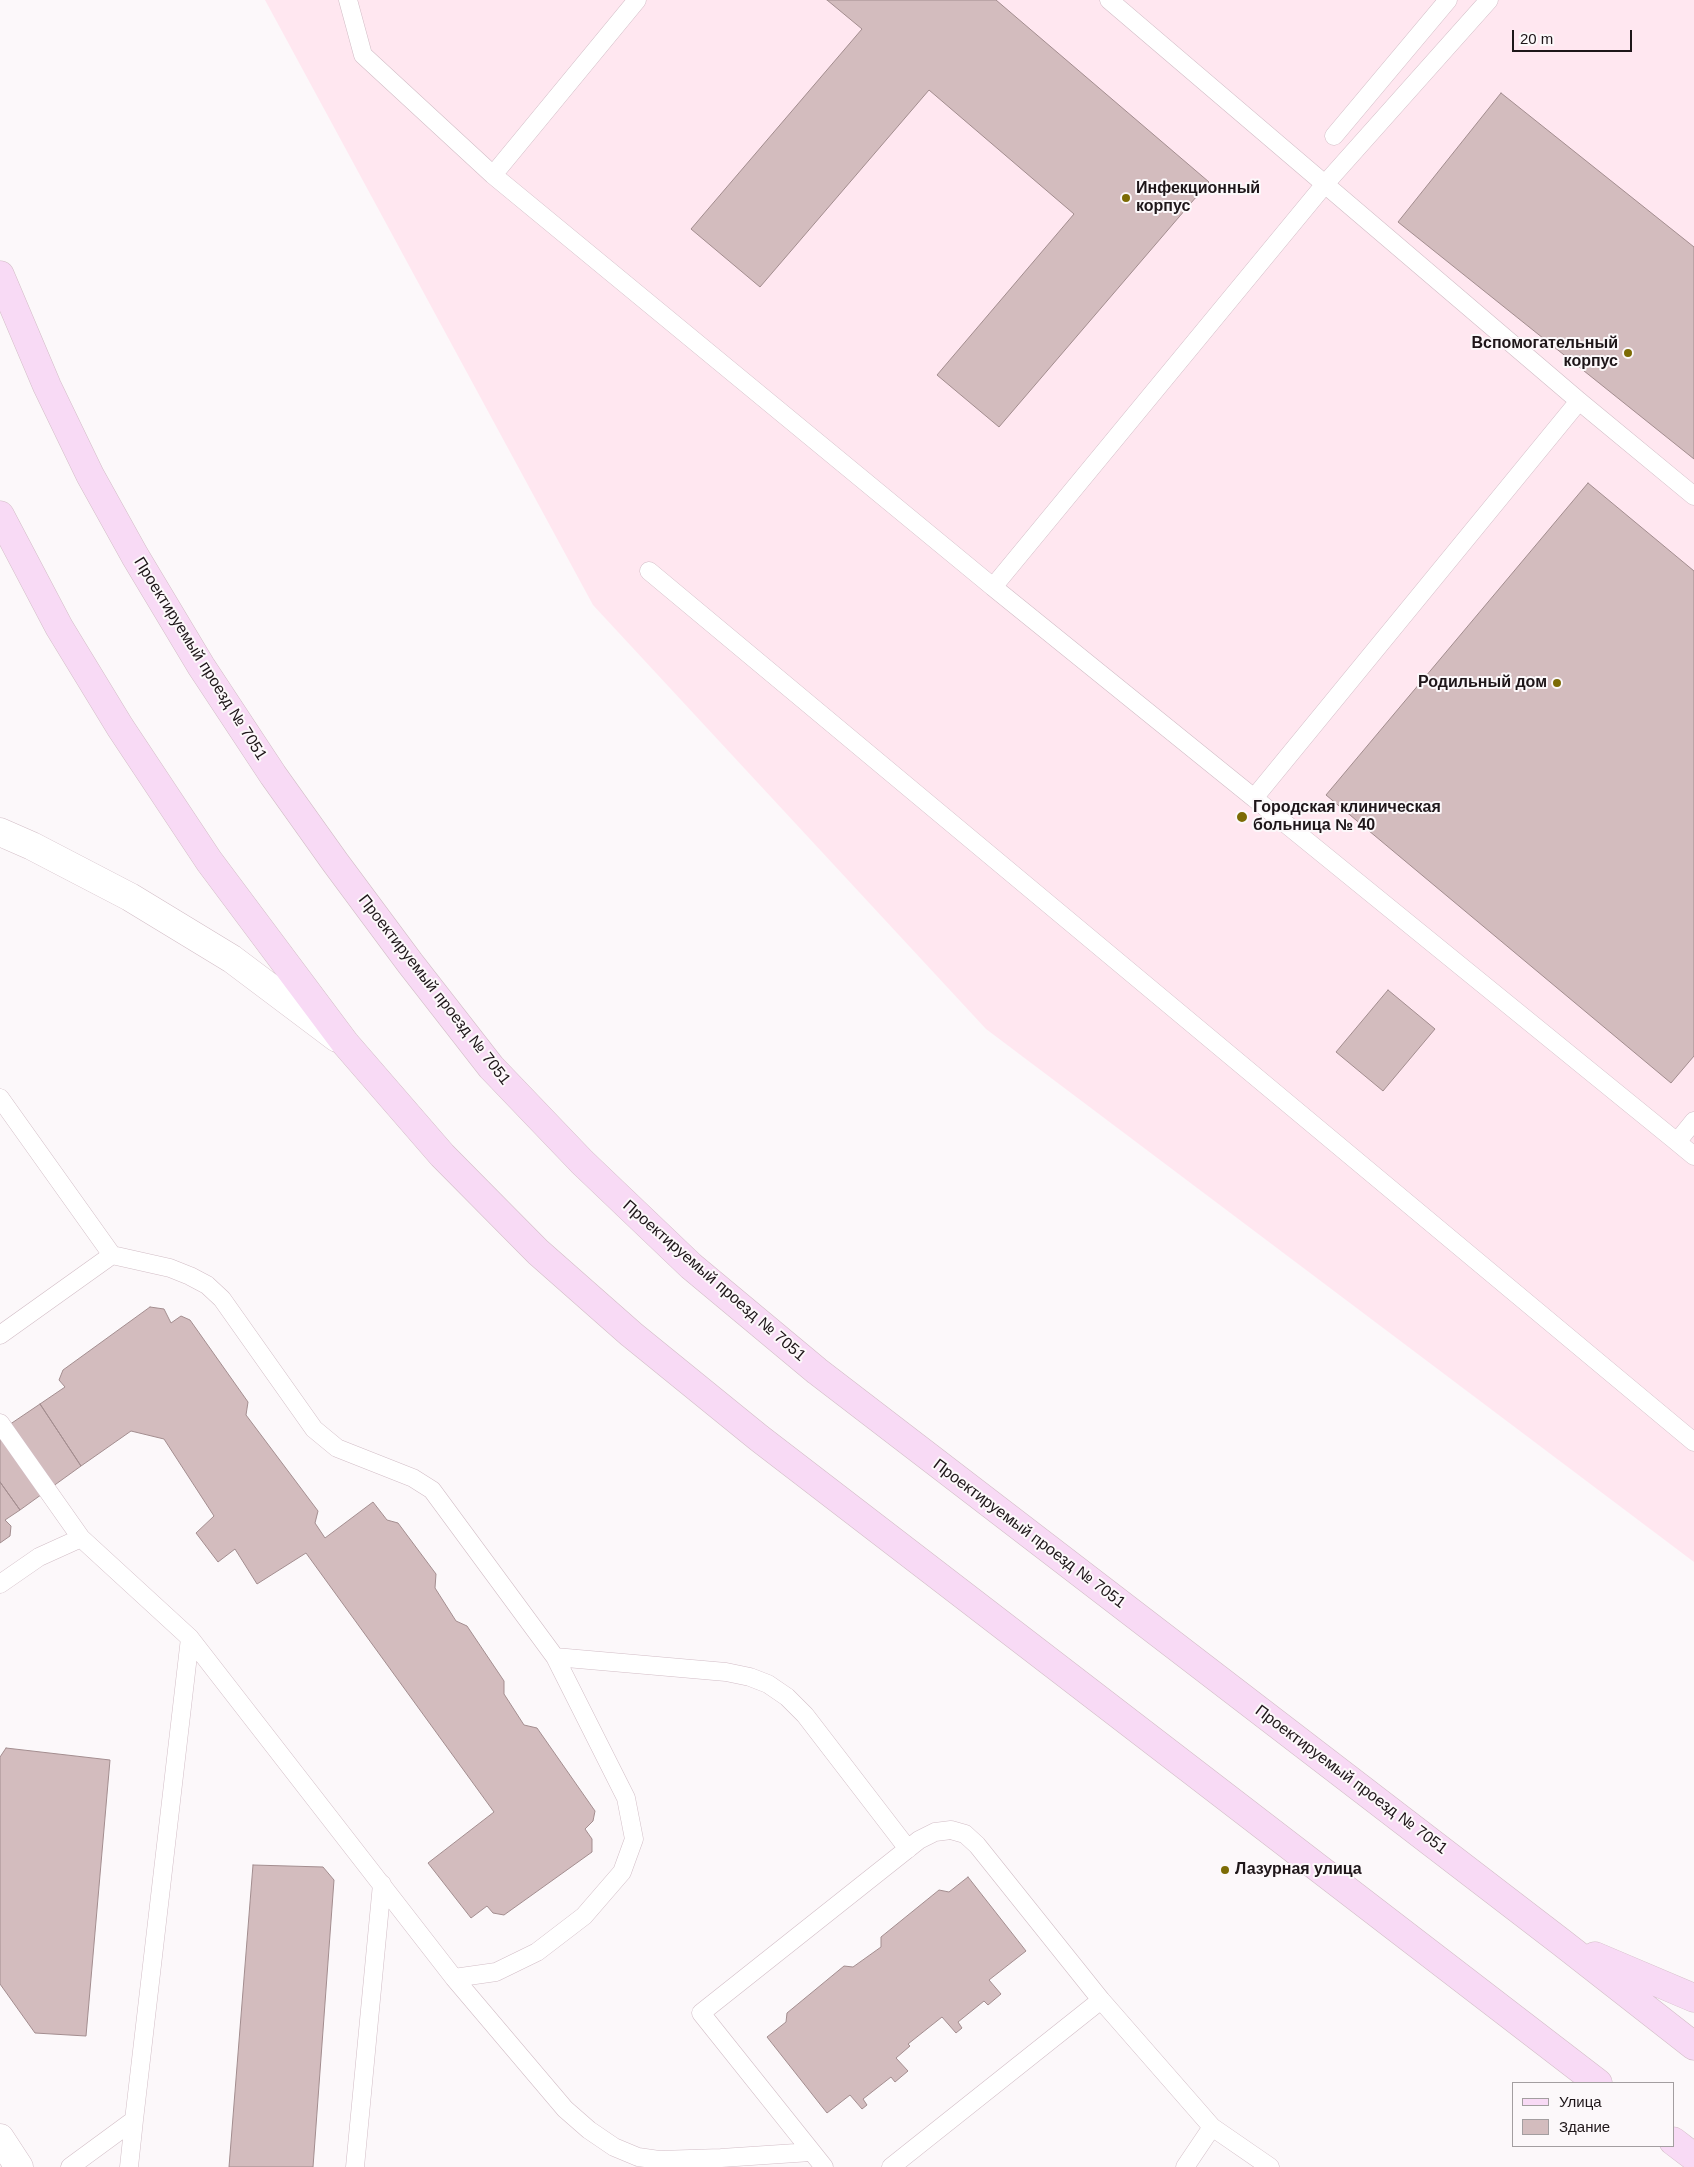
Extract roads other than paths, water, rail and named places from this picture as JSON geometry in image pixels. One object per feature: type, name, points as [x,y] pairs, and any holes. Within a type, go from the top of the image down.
[{"type":"main road","name":"Проектируемый проезд № 7051","points":[[0,275],[47,386],[90,475],[135,556],[201,666],[273,775],[335,862],[491,1067],[582,1162],[691,1266],[817,1372],[1694,2046]]},
{"type":"main road","points":[[0,515],[59,627],[120,727],[209,861],[345,1044],[442,1155],[538,1252],[639,1340],[758,1438],[1597,2082]]},
{"type":"main road","points":[[1561,1942],[1694,1998]]},
{"type":"main road","points":[[1674,2142],[1694,2157]]},
{"type":"street","points":[[0,832],[32,846],[130,897],[224,954],[345,1044]]},
{"type":"street","points":[[0,2138],[19,2167]]},
{"type":"lane","points":[[348,0],[363,55],[493,175],[993,587],[1694,1156]]},
{"type":"lane","points":[[493,175],[637,0]]},
{"type":"lane","points":[[1109,0],[1579,401],[1694,496]]},
{"type":"lane","points":[[1334,136],[1448,0]]},
{"type":"lane","points":[[993,587],[1325,184],[1489,0]]},
{"type":"lane","points":[[1254,798],[1579,401]]},
{"type":"lane","points":[[649,571],[1694,1442]]},
{"type":"lane","points":[[3,1110],[112,1255],[170,1268],[190,1276],[207,1286],[222,1299],[314,1429],[337,1448],[414,1478],[432,1490],[555,1657],[626,1798],[634,1839],[622,1872],[584,1916],[538,1952],[496,1972],[454,1978]]},
{"type":"lane","points":[[1677,1142],[1694,1121]]},
{"type":"lane","points":[[0,1335],[112,1255]]},
{"type":"lane","points":[[0,1423],[81,1538],[190,1638],[454,1978],[565,2109],[589,2130],[614,2147],[638,2157],[659,2160],[811,2152]]},
{"type":"lane","points":[[0,1584],[39,1557],[81,1538]]},
{"type":"lane","points":[[129,2167],[190,1638]]},
{"type":"lane","points":[[555,1657],[726,1672],[750,1677],[768,1684],[787,1697],[805,1715],[908,1849]]},
{"type":"lane","points":[[824,2167],[701,2013],[908,1849],[935,1832],[951,1830],[965,1834],[977,1845],[1101,2000],[1212,2127],[1270,2167]]},
{"type":"lane","points":[[355,2167],[382,1884]]},
{"type":"lane","points":[[891,2167],[1101,2000]]},
{"type":"lane","points":[[70,2167],[134,2120]]},
{"type":"lane","points":[[1185,2167],[1212,2127]]},
{"type":"place","name":"Инфекционный корпус","points":[[1126,198]]},
{"type":"place","name":"Вспомогательный корпус","points":[[1628,353]]},
{"type":"place","name":"Родильный дом","points":[[1557,683]]},
{"type":"place","name":"Городская клиническая больница № 40","points":[[1242,817]]},
{"type":"place","name":"Лазурная улица","points":[[1225,1870]]}]
